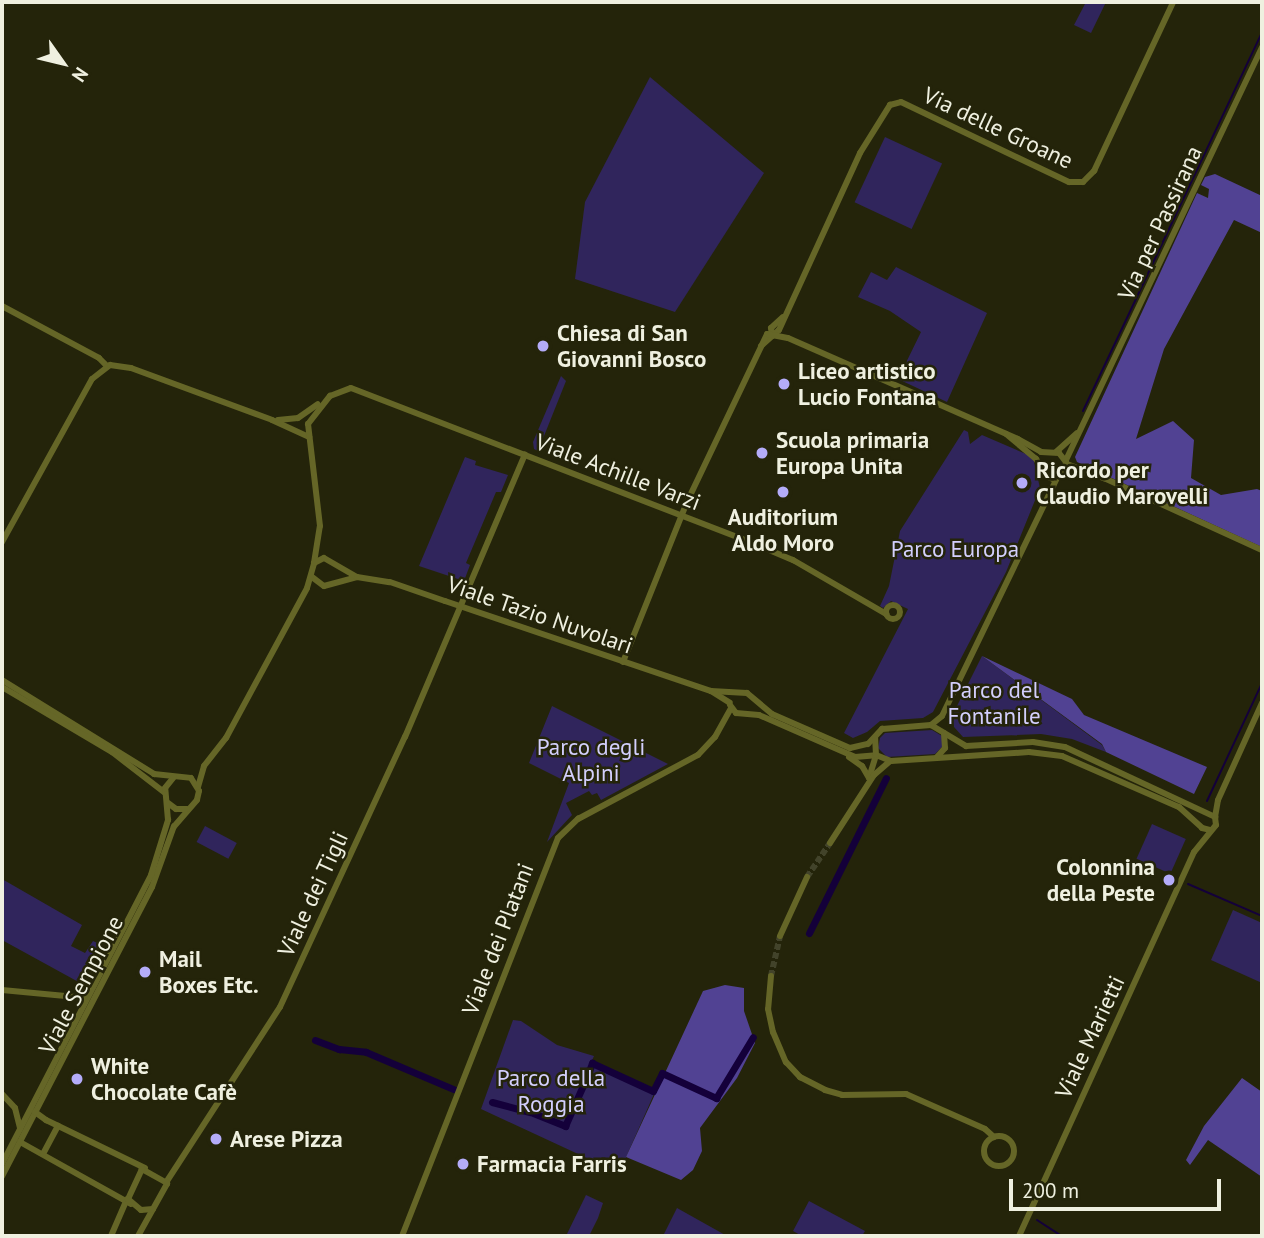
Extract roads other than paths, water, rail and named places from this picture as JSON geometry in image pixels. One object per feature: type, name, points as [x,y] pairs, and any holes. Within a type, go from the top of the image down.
[{"type":"street","name":"Via delle Groane","points":[[773,335],[785,316],[860,153],[894,104],[906,104],[1069,182],[1083,182],[1094,171],[1173,2]]},
{"type":"street","name":"Via per Passirana","points":[[1066,462],[1262,47]]},
{"type":"street","points":[[2,306],[99,358],[107,366]]},
{"type":"street","points":[[623,662],[682,515],[759,347],[773,335],[795,341],[1052,452],[1066,462],[1262,550]]},
{"type":"street","points":[[2,542],[92,379],[107,366],[123,365],[272,420],[309,437]]},
{"type":"street","name":"Viale Achille Varzi","points":[[299,418],[344,389],[362,389],[790,559],[886,614]]},
{"type":"street","points":[[174,777],[167,784],[165,793],[168,803],[176,809],[187,809],[197,800],[205,766],[226,738],[312,577],[319,544],[319,512],[308,424],[330,396]]},
{"type":"street","name":"Via per Passirana","points":[[1052,452],[1073,437],[1089,414]]},
{"type":"street","points":[[272,420],[299,418],[308,424]]},
{"type":"street","points":[[1006,434],[1040,464],[1046,476],[1042,504]]},
{"type":"street","points":[[1040,464],[1052,452]]},
{"type":"street","name":"Viale dei Tigli","points":[[138,1236],[167,1181],[274,1018],[398,752],[525,454]]},
{"type":"street","points":[[931,725],[942,716],[1042,504],[1066,462]]},
{"type":"street","points":[[1046,476],[1092,473]]},
{"type":"street","points":[[302,596],[320,585],[335,581],[338,573],[337,565],[328,558],[319,544]]},
{"type":"street","points":[[314,564],[320,559],[328,558]]},
{"type":"street","name":"Viale Tazio Nuvolari","points":[[337,565],[357,577]]},
{"type":"street","points":[[312,577],[320,585]]},
{"type":"street","name":"Viale Tazio Nuvolari","points":[[335,581],[357,577],[390,583],[710,691],[733,694]]},
{"type":"street","points":[[2,680],[154,774],[186,776],[205,766]]},
{"type":"street","points":[[2,687],[112,752],[165,793]]},
{"type":"street","name":"Viale Tazio Nuvolari","points":[[710,691],[730,705]]},
{"type":"street","points":[[869,778],[862,766],[846,755],[759,715],[742,713],[730,705],[733,694],[743,692],[772,714],[843,747],[857,748],[875,738],[879,731],[889,728],[931,725],[966,746],[1046,743],[1078,751],[1209,814],[1262,703]]},
{"type":"street","points":[[742,713],[752,705],[751,698]]},
{"type":"street","name":"Viale dei Platani","points":[[719,731],[730,705]]},
{"type":"street","name":"Viale dei Platani","points":[[402,1236],[558,838],[578,819],[698,755],[719,731],[742,713]]},
{"type":"street","points":[[936,758],[945,748],[942,716]]},
{"type":"street","points":[[867,786],[876,755],[875,738]]},
{"type":"street","points":[[846,755],[876,755],[891,761],[1030,752],[1062,756],[1179,807],[1210,830]]},
{"type":"street","points":[[830,843],[878,770],[891,761]]},
{"type":"street","points":[[186,776],[198,787]]},
{"type":"street","name":"Viale Sempione","points":[[2,1164],[151,875],[168,824],[168,803]]},
{"type":"street","name":"Viale Sempione","points":[[2,1176],[152,887],[174,826],[187,809]]},
{"type":"street","name":"Viale Marietti","points":[[1019,1236],[1194,852],[1216,825],[1209,814],[1200,818],[1194,852]]},
{"type":"street","points":[[780,936],[807,877]]},
{"type":"street","points":[[771,976],[768,1009],[773,1032],[786,1062],[800,1077],[825,1090],[842,1095],[906,1094],[981,1128],[992,1138],[1008,1139],[1013,1146],[1013,1157],[1007,1164],[998,1166],[986,1158],[985,1150],[992,1138]]},
{"type":"street","points":[[2,990],[88,998]]},
{"type":"street","points":[[2,1094],[15,1108],[20,1129]]},
{"type":"street","points":[[35,1111],[58,1126],[167,1181]]},
{"type":"street","points":[[43,1154],[58,1126]]},
{"type":"street","points":[[20,1142],[145,1211],[153,1209]]},
{"type":"street","points":[[111,1236],[138,1174],[146,1169]]},
{"type":"waterway","points":[[1083,411],[1262,33]]},
{"type":"waterway","points":[[1207,801],[1262,683]]},
{"type":"waterway","points":[[809,933],[886,778]]},
{"type":"waterway","points":[[1188,884],[1262,916]]},
{"type":"waterway","points":[[589,1071],[592,1063],[653,1091],[662,1073],[716,1098],[753,1037]]},
{"type":"waterway","points":[[315,1040],[339,1049],[366,1052],[453,1089]]},
{"type":"waterway","points":[[533,1113],[565,1126],[588,1074]]},
{"type":"waterway","points":[[492,1102],[530,1112]]},
{"type":"waterway","points":[[1037,1220],[1062,1236]]},
{"type":"tunnel","points":[[807,877],[830,843]]},
{"type":"tunnel","points":[[771,976],[780,936]]},
{"type":"place","name":"Chiesa di San Giovanni Bosco","points":[[543,346]]},
{"type":"place","name":"Liceo artistico Lucio Fontana","points":[[784,384]]},
{"type":"place","name":"Scuola primaria Europa Unita","points":[[762,453]]},
{"type":"place","name":"Ricordo per Claudio Marovelli","points":[[1022,483]]},
{"type":"place","name":"Auditorium Aldo Moro","points":[[783,492]]},
{"type":"place","name":"Colonnina della Peste","points":[[1169,880]]},
{"type":"place","name":"Mail Boxes Etc.","points":[[145,972]]},
{"type":"place","name":"White Chocolate Cafè","points":[[77,1079]]},
{"type":"place","name":"Arese Pizza","points":[[216,1139]]},
{"type":"place","name":"Farmacia Farris","points":[[463,1164]]},
{"type":"park label","name":"Parco Europa","points":[[955,549]]},
{"type":"park label","name":"Parco del Fontanile","points":[[994,703]]},
{"type":"park label","name":"Parco degli Alpini","points":[[591,760]]},
{"type":"park label","name":"Parco della Roggia","points":[[551,1091]]}]
